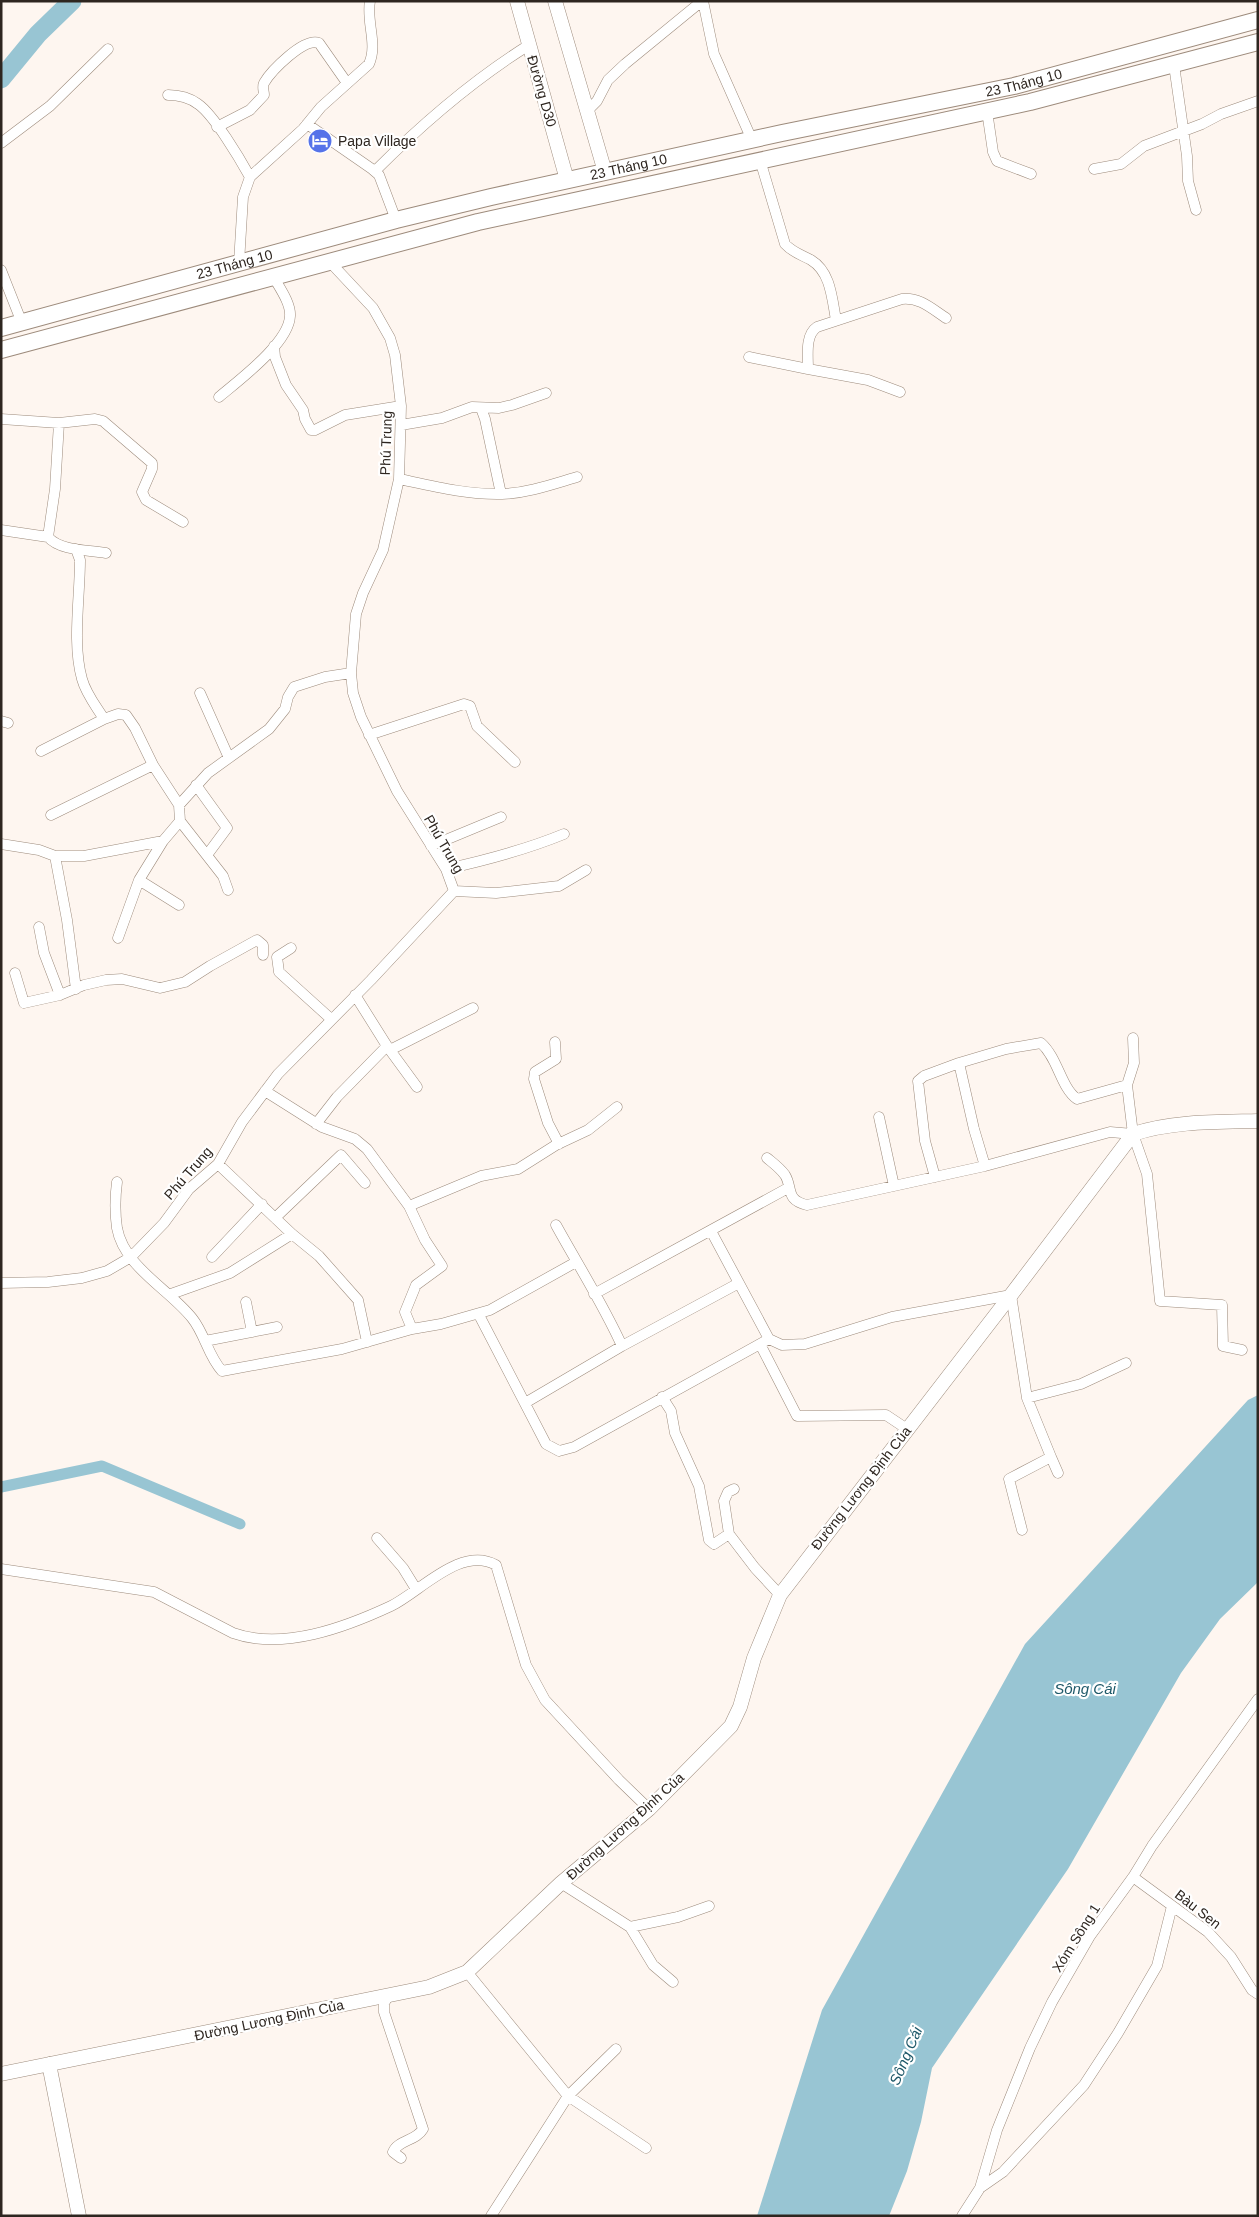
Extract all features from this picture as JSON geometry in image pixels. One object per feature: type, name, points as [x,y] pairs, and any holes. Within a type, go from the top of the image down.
[{"type":"main road","name":"23 Tháng 10","points":[[1,328],[396,220],[567,180],[1014,86],[1258,20]]},
{"type":"main road","name":"23 Tháng 10","points":[[1,350],[478,222],[1057,96],[1258,42]]},
{"type":"main road","points":[[752,140],[760,160]]},
{"type":"main road","points":[[605,172],[611,193]]},
{"type":"main road","points":[[567,180],[573,201]]},
{"type":"main road","points":[[22,323],[28,343]]},
{"type":"street","points":[[239,263],[243,197],[250,177],[307,124],[321,106],[363,71],[372,58],[373,40],[370,1]]},
{"type":"street","name":"Đường D30","points":[[517,1],[567,180]]},
{"type":"street","points":[[555,1],[605,172]]},
{"type":"street","points":[[587,111],[597,101],[608,80],[624,64],[702,1],[714,54],[752,140]]},
{"type":"street","points":[[217,127],[250,110],[264,95],[264,84],[268,79],[294,51],[309,43],[319,43],[348,83]]},
{"type":"street","points":[[375,171],[397,149],[476,81],[529,45]]},
{"type":"street","points":[[1,143],[50,106],[108,49]]},
{"type":"street","points":[[1174,65],[1184,131],[1188,181],[1196,210]]},
{"type":"street","points":[[168,95],[176,95],[198,104],[217,127],[250,177]]},
{"type":"street","points":[[1094,169],[1121,164],[1144,146],[1258,101]]},
{"type":"street","points":[[987,111],[996,161],[1031,174]]},
{"type":"street","points":[[307,124],[379,175],[396,220]]},
{"type":"street","points":[[760,160],[785,244],[790,250],[818,264],[826,273],[836,320]]},
{"type":"street","name":"Phú Trung","points":[[1,1283],[57,1282],[82,1278],[108,1270],[131,1256],[164,1223],[190,1189],[218,1164],[242,1122],[265,1090],[454,891],[446,869],[397,791],[357,707],[351,673],[356,614],[363,593],[383,550],[399,479],[401,406],[395,354],[390,338],[373,308],[329,261]]},
{"type":"street","points":[[1,270],[22,323]]},
{"type":"street","points":[[219,396],[259,363],[274,346],[290,317],[289,309],[273,276]]},
{"type":"street","points":[[808,369],[809,337],[812,330],[836,320],[912,298],[919,300],[946,318]]},
{"type":"street","points":[[274,346],[275,357],[286,385],[303,410],[304,419],[311,430],[315,430],[345,415],[401,406]]},
{"type":"street","points":[[749,357],[868,380],[900,392]]},
{"type":"street","points":[[400,425],[442,418],[472,407],[512,405],[546,393]]},
{"type":"street","points":[[481,408],[501,494]]},
{"type":"street","points":[[1,419],[59,423],[95,419],[104,421],[152,463],[152,469],[142,492],[146,500],[183,522]]},
{"type":"street","points":[[48,537],[55,488],[59,423]]},
{"type":"street","points":[[399,479],[438,488],[501,494],[520,492],[578,477]]},
{"type":"street","points":[[1,530],[48,537],[53,542],[76,549],[106,553]]},
{"type":"street","points":[[76,549],[80,560],[79,664],[88,694],[104,719]]},
{"type":"street","points":[[178,805],[208,773],[269,729],[285,709],[288,697],[294,687],[325,677],[351,673]]},
{"type":"street","points":[[200,693],[229,758]]},
{"type":"street","points":[[369,735],[464,704],[470,706],[477,726],[483,733],[514,762]]},
{"type":"street","points":[[41,751],[104,719],[118,714],[126,715],[135,728],[152,765],[178,805],[180,821],[223,876],[228,890]]},
{"type":"street","points":[[51,815],[152,765]]},
{"type":"street","points":[[196,785],[227,828],[207,855]]},
{"type":"street","points":[[431,846],[501,817]]},
{"type":"street","points":[[118,938],[139,880],[162,841],[180,821]]},
{"type":"street","points":[[446,869],[491,860],[528,849],[564,834]]},
{"type":"street","points":[[1,844],[39,850],[56,856],[84,856],[162,841]]},
{"type":"street","points":[[56,856],[76,989]]},
{"type":"street","points":[[454,891],[496,893],[559,886],[586,870]]},
{"type":"street","points":[[139,880],[180,906]]},
{"type":"street","points":[[39,927],[44,953],[60,995]]},
{"type":"street","points":[[15,973],[24,1003],[60,995],[106,980],[122,979],[160,988],[186,982],[210,966],[257,940],[263,946],[263,955]]},
{"type":"street","points":[[291,948],[277,958],[279,972],[331,1019]]},
{"type":"street","points":[[355,995],[388,1048],[417,1087]]},
{"type":"street","points":[[316,1124],[337,1097],[388,1048],[473,1008]]},
{"type":"street","points":[[1133,1038],[1134,1063],[1127,1085],[1133,1134],[1147,1174],[1160,1301],[1222,1305],[1223,1346],[1242,1350]]},
{"type":"street","points":[[555,1042],[556,1059],[535,1072],[534,1079],[548,1123],[559,1144]]},
{"type":"street","points":[[935,1177],[925,1142],[918,1081],[924,1076],[959,1063],[1015,1047],[1041,1043],[1047,1048],[1068,1089],[1077,1100],[1127,1085]]},
{"type":"street","points":[[959,1063],[974,1129],[985,1166]]},
{"type":"street","points":[[265,1090],[316,1124],[355,1140],[367,1149],[409,1206],[425,1240],[442,1266],[416,1285],[405,1312],[412,1330]]},
{"type":"street","points":[[409,1206],[418,1204],[481,1176],[518,1169],[559,1144],[588,1130],[617,1107]]},
{"type":"street","points":[[879,1118],[894,1186]]},
{"type":"street","points":[[767,1158],[781,1169],[787,1177],[791,1196],[800,1203],[807,1205],[985,1166],[1110,1132],[1133,1134],[1150,1128],[1258,1121]]},
{"type":"street","name":"Đường Lương Định Của","points":[[1,2074],[171,2041],[429,1987],[467,1972],[561,1883],[649,1809],[730,1726],[740,1707],[754,1658],[780,1595],[1133,1134]]},
{"type":"street","points":[[275,1218],[341,1155],[365,1183]]},
{"type":"street","points":[[218,1164],[292,1234],[320,1256],[358,1300],[367,1342]]},
{"type":"street","points":[[116,1182],[117,1229],[131,1256],[170,1294],[193,1320],[216,1365],[222,1372],[342,1349],[412,1330],[479,1315],[576,1262]]},
{"type":"street","points":[[594,1294],[788,1188]]},
{"type":"street","points":[[212,1257],[262,1204]]},
{"type":"street","points":[[556,1225],[608,1316],[622,1346]]},
{"type":"street","points":[[711,1231],[739,1283],[796,1416],[886,1415],[907,1429]]},
{"type":"street","points":[[170,1294],[230,1273],[292,1234]]},
{"type":"street","points":[[525,1404],[622,1346],[739,1283]]},
{"type":"street","points":[[479,1315],[546,1444],[559,1451],[574,1447],[764,1342],[782,1345],[805,1344],[892,1317],[1011,1295],[1027,1398],[1058,1473]]},
{"type":"street","points":[[246,1302],[252,1332]]},
{"type":"street","points":[[205,1341],[277,1327]]},
{"type":"street","points":[[1027,1398],[1081,1384],[1126,1363]]},
{"type":"street","points":[[662,1397],[671,1411],[675,1433],[699,1486],[709,1540],[714,1544],[730,1534]]},
{"type":"street","points":[[1022,1530],[1009,1479],[1051,1457]]},
{"type":"street","points":[[734,1490],[728,1492],[724,1501],[730,1534],[755,1568],[780,1595]]},
{"type":"street","points":[[377,1538],[403,1568],[416,1589]]},
{"type":"street","points":[[1,1569],[154,1592],[245,1638],[293,1637],[341,1626],[394,1605],[436,1576],[462,1563],[478,1560],[489,1561],[496,1565],[526,1665],[545,1700],[619,1780],[649,1809]]},
{"type":"street","name":"Xóm Sông 1","points":[[962,2216],[980,2188],[998,2130],[1030,2048],[1052,2002],[1090,1936],[1258,1699]]},
{"type":"street","name":"Bàu Sen","points":[[1133,1877],[1208,1932],[1231,1957],[1252,1990],[1258,1994]]},
{"type":"street","points":[[561,1883],[630,1927],[653,1965],[673,1982]]},
{"type":"street","points":[[630,1927],[678,1917],[710,1906]]},
{"type":"street","points":[[980,2188],[1003,2172],[1084,2085],[1118,2033],[1157,1966],[1172,1906]]},
{"type":"street","points":[[467,1972],[568,2096],[646,2148]]},
{"type":"street","points":[[389,1995],[384,2003],[384,2012],[423,2129],[415,2138],[395,2147],[393,2152],[401,2158]]},
{"type":"street","points":[[491,2216],[568,2096],[616,2049]]},
{"type":"street","points":[[49,2064],[79,2216]]},
{"type":"water","name":"Sông Cái","points":[[1258,1395],[1258,1582],[1220,1619],[1181,1673],[1068,1869],[932,2068],[921,2122],[907,2171],[889,2216],[757,2216],[822,2010],[1025,1644],[1248,1400]]},
{"type":"waterway","points":[[1,79],[38,34],[72,1]]},
{"type":"waterway","points":[[1,1487],[102,1466],[240,1524]]},
{"type":"place","name":"Papa Village","points":[[320,141]]}]
